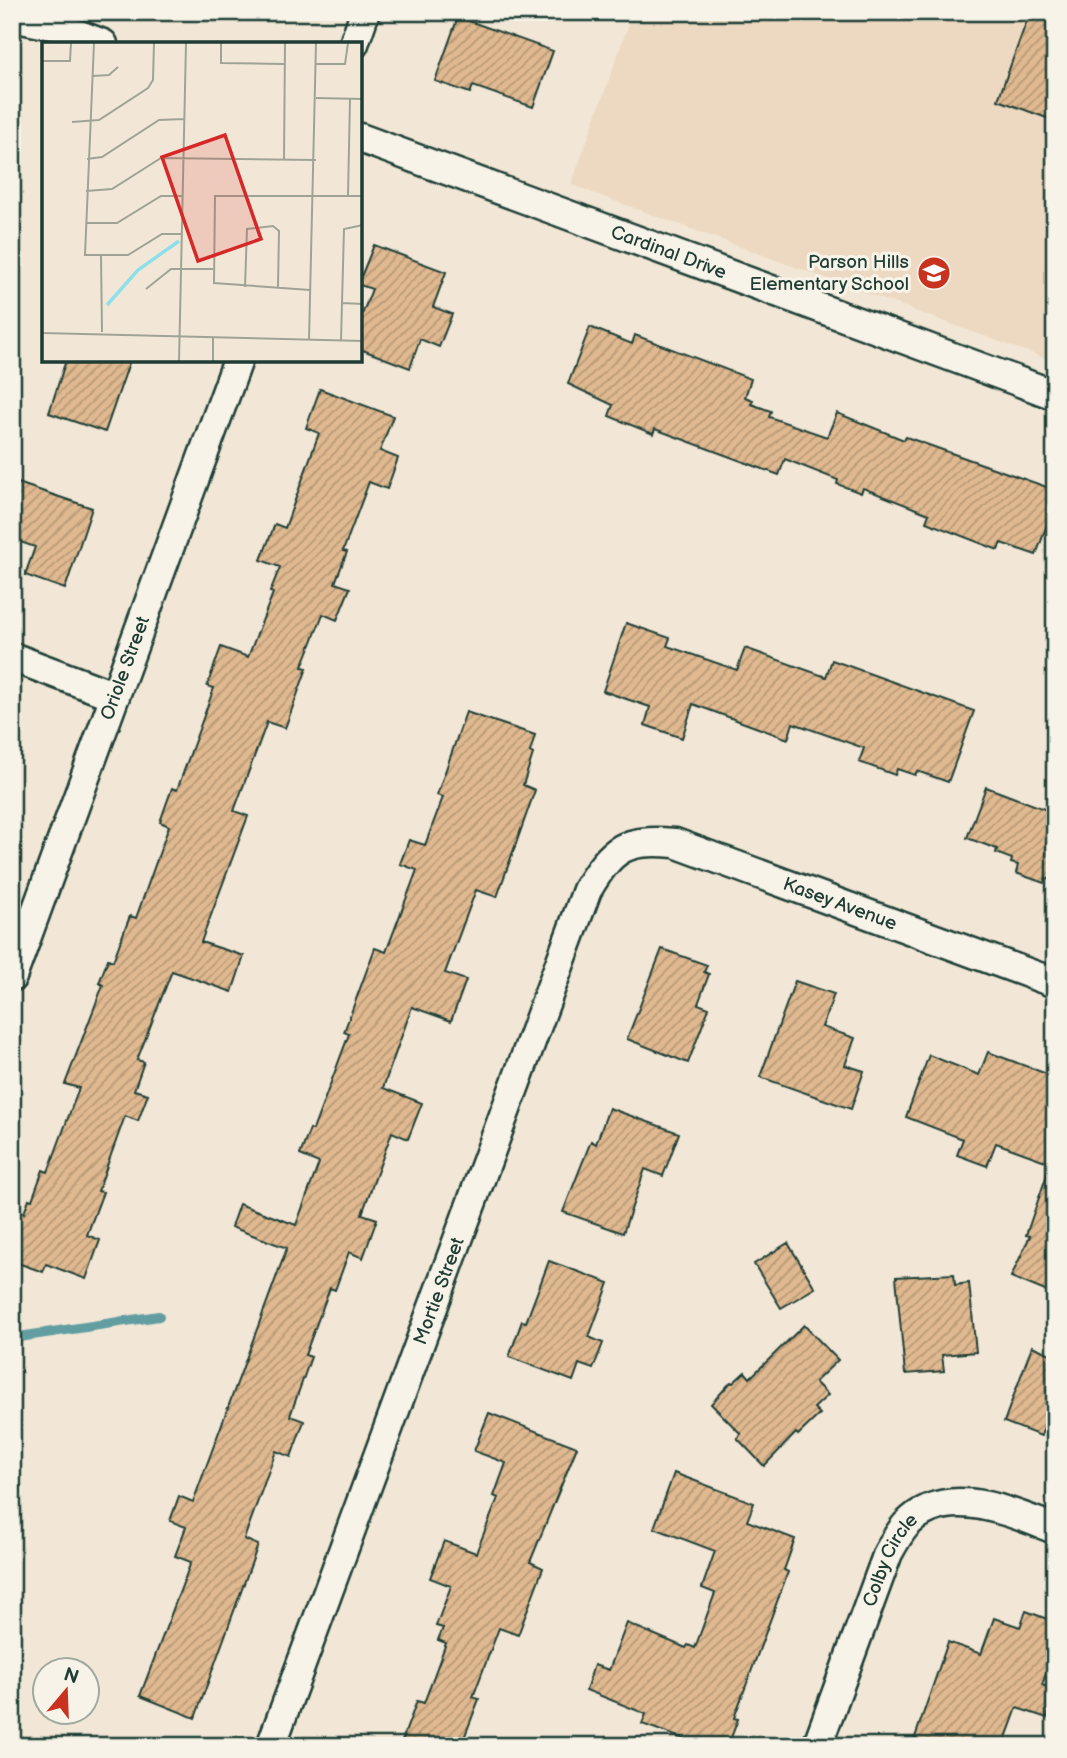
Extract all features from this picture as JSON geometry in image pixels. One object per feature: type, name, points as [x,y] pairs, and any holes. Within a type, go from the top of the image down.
[{"type":"street","points":[[355,42],[366,12]]},
{"type":"street","points":[[12,17],[56,26],[98,42]]},
{"type":"street","name":"Cardinal Drive","points":[[362,139],[1055,395]]},
{"type":"street","name":"Oriole Street","points":[[12,976],[237,362]]},
{"type":"street","points":[[12,657],[115,696]]},
{"type":"street","name":"Kasey Avenue","points":[[623,846],[648,841],[675,843],[1055,983]]},
{"type":"street","name":"Mortie Street","points":[[271,1746],[587,890],[604,863],[623,846]]},
{"type":"street","name":"Colby Circle","points":[[817,1746],[888,1553],[906,1525],[932,1507],[964,1502],[995,1507],[1055,1529]]},
{"type":"shaded area","name":"Parson Hills Elementary School","points":[[633,12],[1055,12],[1055,362],[571,185]]},
{"type":"building","points":[[1030,12],[1055,12],[1055,121],[998,100]]},
{"type":"building","points":[[458,17],[553,51],[533,107],[473,86],[470,93],[435,81]]},
{"type":"building","points":[[374,245],[446,272],[433,307],[452,314],[439,347],[420,339],[410,368],[362,350],[362,315],[372,289],[362,286],[362,274]]},
{"type":"building","points":[[590,327],[632,344],[635,335],[751,379],[745,397],[753,400],[751,404],[771,411],[769,417],[827,437],[837,413],[904,440],[906,437],[1055,490],[1055,503],[1036,555],[1001,543],[998,550],[926,522],[929,514],[863,488],[861,493],[837,484],[838,480],[785,459],[779,475],[655,429],[653,434],[609,416],[613,405],[568,384]]},
{"type":"building","points":[[65,362],[129,362],[105,432],[49,413]]},
{"type":"building","points":[[320,389],[393,416],[380,451],[398,458],[387,489],[369,482],[343,551],[347,552],[335,583],[350,588],[337,620],[323,614],[302,667],[307,668],[285,728],[267,722],[234,811],[248,816],[201,942],[244,956],[232,992],[172,971],[137,1060],[144,1062],[134,1090],[148,1094],[138,1121],[125,1116],[98,1191],[103,1192],[87,1235],[100,1240],[86,1279],[46,1264],[43,1272],[12,1261],[12,1209],[24,1213],[43,1170],[48,1172],[79,1088],[65,1084],[103,985],[99,983],[108,959],[113,961],[130,916],[136,918],[169,826],[160,822],[172,788],[177,790],[214,688],[207,686],[221,647],[248,657],[273,593],[270,592],[280,567],[261,560],[275,524],[285,528],[319,433],[306,428]]},
{"type":"building","points":[[12,481],[92,508],[65,589],[25,575],[35,547],[12,539]]},
{"type":"building","points":[[626,623],[670,638],[667,646],[737,670],[745,648],[826,677],[832,660],[974,711],[948,782],[917,771],[915,775],[897,769],[895,775],[859,762],[864,748],[793,723],[788,739],[693,704],[682,738],[645,725],[650,707],[603,691]]},
{"type":"building","points":[[466,712],[535,735],[530,752],[533,754],[523,785],[535,790],[497,897],[476,890],[445,973],[466,980],[451,1021],[412,1007],[383,1088],[422,1103],[408,1139],[392,1132],[362,1214],[377,1219],[363,1258],[349,1252],[335,1290],[330,1288],[305,1355],[311,1357],[290,1416],[304,1421],[291,1457],[276,1451],[244,1539],[258,1545],[195,1718],[140,1696],[191,1562],[175,1556],[186,1527],[170,1521],[179,1496],[193,1502],[287,1248],[231,1227],[239,1204],[296,1225],[319,1163],[300,1155],[310,1129],[313,1130],[349,1034],[344,1032],[375,948],[386,952],[417,870],[400,864],[409,840],[425,845],[443,797],[437,795]]},
{"type":"building","points":[[986,787],[1055,813],[1055,881],[1046,878],[1044,883],[1016,873],[1018,865],[1011,863],[1012,859],[996,853],[997,849],[967,838]]},
{"type":"building","points":[[662,949],[707,965],[704,972],[709,974],[698,1004],[709,1008],[688,1063],[627,1039]]},
{"type":"building","points":[[795,981],[834,994],[822,1027],[855,1038],[845,1065],[864,1071],[851,1109],[760,1077]]},
{"type":"building","points":[[988,1052],[1055,1077],[1055,1295],[1011,1277],[1030,1236],[1026,1235],[1051,1163],[996,1143],[987,1166],[957,1155],[963,1139],[906,1117],[929,1055],[979,1075]]},
{"type":"building","points":[[609,1108],[679,1133],[663,1176],[645,1169],[623,1233],[563,1212],[591,1141],[596,1144]]},
{"type":"building","points":[[788,1243],[815,1288],[781,1308],[754,1264]]},
{"type":"building","points":[[549,1261],[609,1283],[589,1337],[603,1343],[593,1369],[579,1364],[573,1381],[509,1357],[522,1321],[526,1322]]},
{"type":"building","points":[[954,1274],[955,1285],[969,1283],[976,1352],[942,1355],[944,1371],[905,1374],[896,1277]]},
{"type":"building","points":[[804,1325],[838,1360],[815,1382],[828,1395],[814,1408],[820,1414],[798,1435],[796,1433],[764,1466],[737,1438],[741,1434],[711,1404],[731,1382],[745,1372],[750,1378]]},
{"type":"building","points":[[1032,1346],[1055,1356],[1055,1428],[1045,1424],[1041,1436],[1004,1422]]},
{"type":"building","points":[[489,1413],[577,1447],[530,1562],[543,1568],[518,1635],[499,1628],[473,1697],[479,1699],[461,1746],[400,1746],[417,1701],[424,1703],[446,1643],[438,1640],[443,1628],[436,1626],[451,1586],[430,1578],[444,1541],[476,1553],[498,1498],[494,1496],[506,1463],[474,1451]]},
{"type":"building","points":[[674,1473],[754,1503],[747,1521],[795,1539],[784,1570],[788,1572],[734,1718],[738,1719],[728,1746],[703,1746],[642,1724],[646,1714],[586,1690],[594,1665],[609,1670],[627,1623],[686,1648],[688,1645],[695,1648],[715,1593],[702,1588],[715,1551],[654,1528]]},
{"type":"building","points":[[1026,1611],[1055,1622],[1055,1649],[1042,1685],[1055,1690],[1047,1718],[1017,1708],[1003,1746],[912,1746],[948,1642],[981,1654],[994,1618],[1020,1627]]},
{"type":"waterway","points":[[12,1338],[159,1316]]},
{"type":"place","name":"Parson Hills Elementary School","points":[[934,273]]}]
